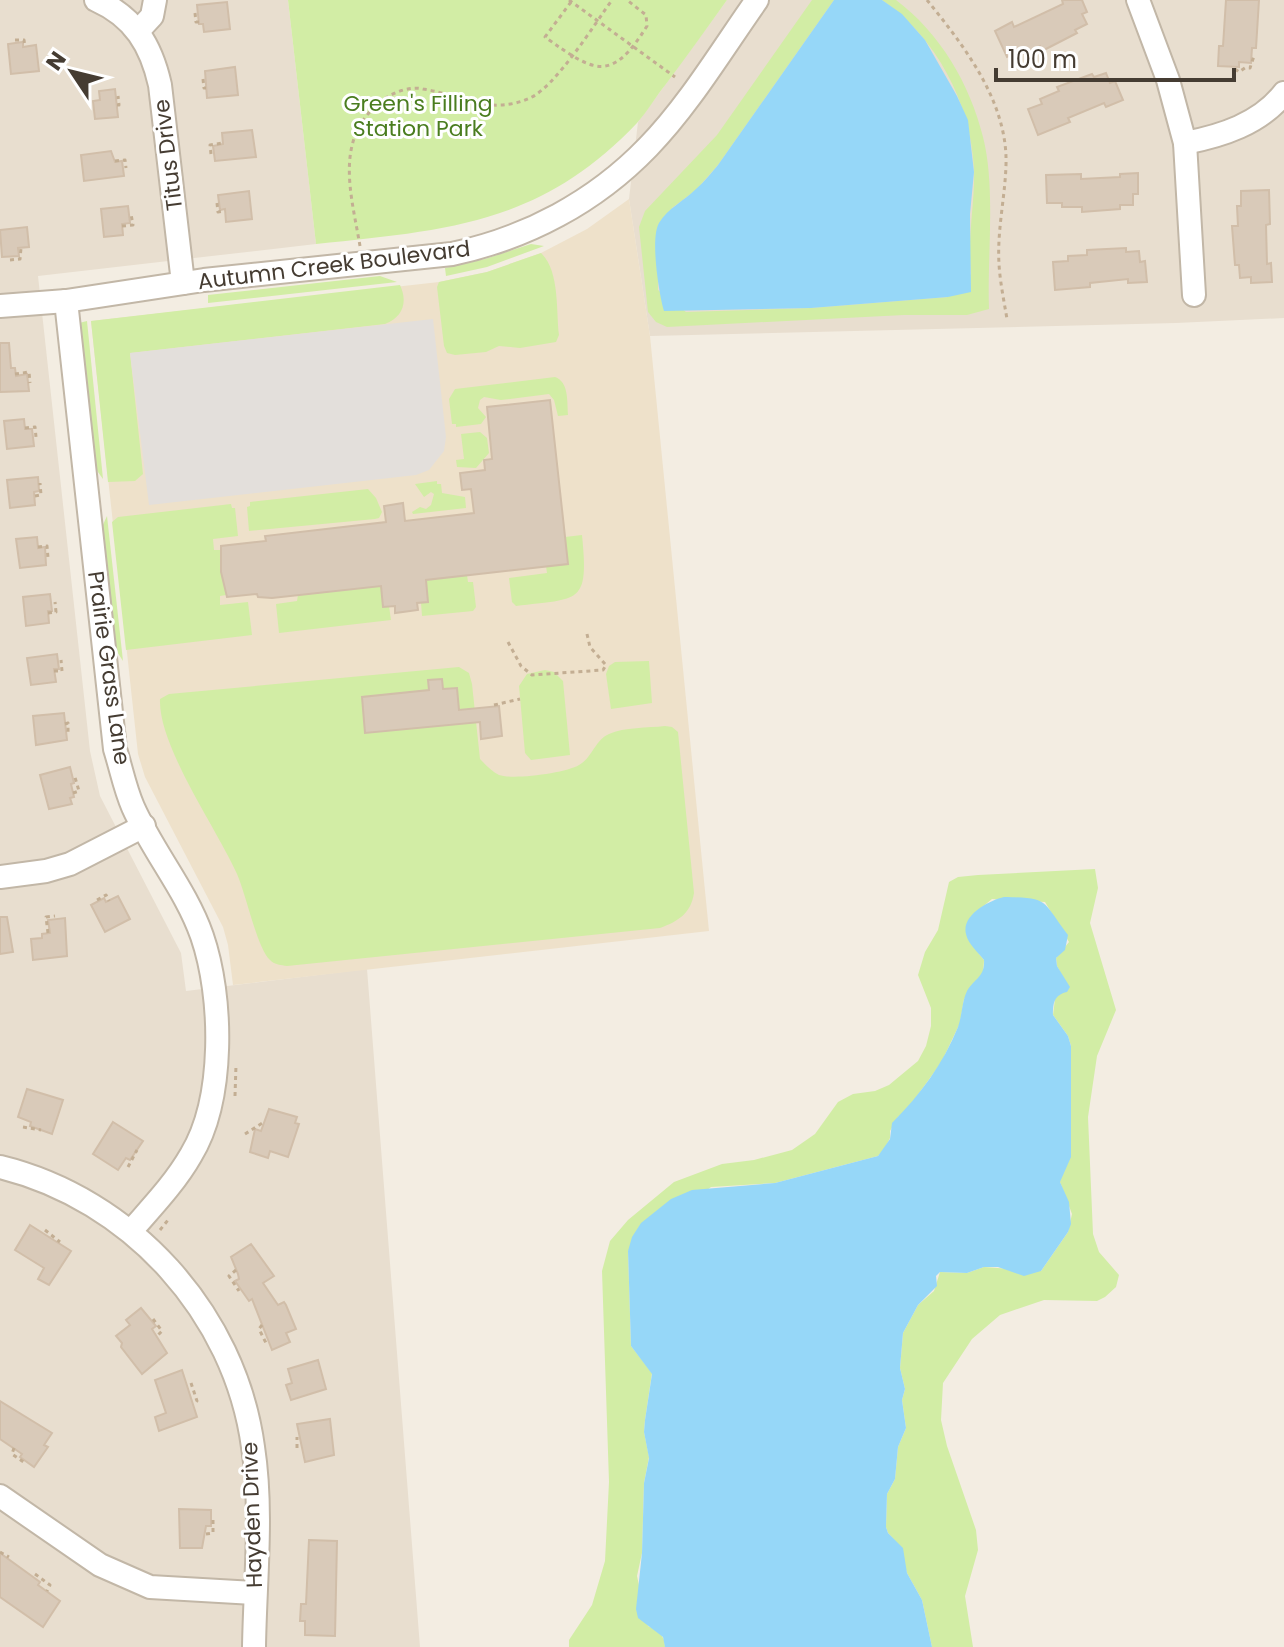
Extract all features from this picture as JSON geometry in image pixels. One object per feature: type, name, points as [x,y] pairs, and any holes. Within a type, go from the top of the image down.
[{"type":"street","points":[[139,30],[152,16],[155,0]]},
{"type":"street","name":"Autumn Creek Boulevard","points":[[0,306],[66,301],[183,283],[452,254],[481,248],[532,230],[596,192],[649,147],[757,0]]},
{"type":"street","points":[[1138,0],[1168,80],[1185,143],[1194,295]]},
{"type":"street","name":"Titus Drive","points":[[101,1],[139,30],[156,65],[183,283]]},
{"type":"street","points":[[1185,143],[1217,137],[1249,123],[1284,93]]},
{"type":"street","name":"Prairie Grass Lane","points":[[66,301],[115,749],[133,807],[202,935],[215,1005],[217,1061],[212,1101],[193,1153],[131,1231]]},
{"type":"street","points":[[0,877],[46,871],[70,864],[144,826]]},
{"type":"street","name":"Hayden Drive","points":[[0,1167],[67,1192],[131,1231],[194,1297],[219,1340],[237,1380],[253,1445],[257,1518],[254,1647]]},
{"type":"street","points":[[0,1496],[100,1565],[150,1587],[254,1593]]},
{"type":"path","points":[[360,242],[352,199],[349,157],[360,121],[374,107],[398,92],[420,88],[480,105],[517,103],[534,96],[571,55],[612,0]]},
{"type":"path","points":[[627,0],[648,19],[647,26],[633,47],[615,64],[592,66],[545,37],[570,1],[597,20],[633,47],[675,77]]},
{"type":"path","points":[[927,0],[979,72],[999,118],[1006,163],[999,263],[1007,319]]},
{"type":"path","points":[[195,13],[196,22],[199,22]]},
{"type":"path","points":[[15,40],[24,40],[25,47]]},
{"type":"path","points":[[1235,69],[1239,72],[1250,68],[1254,56]]},
{"type":"path","points":[[203,79],[206,88]]},
{"type":"path","points":[[117,105],[118,96]]},
{"type":"path","points":[[211,154],[210,145],[223,143]]},
{"type":"path","points":[[115,161],[125,160],[126,168]]},
{"type":"path","points":[[217,203],[218,212],[225,211]]},
{"type":"path","points":[[122,226],[133,225],[131,214]]},
{"type":"path","points":[[10,260],[20,259],[21,248]]},
{"type":"path","points":[[15,374],[29,372],[30,383]]},
{"type":"path","points":[[25,428],[35,427],[36,437]]},
{"type":"path","points":[[35,496],[41,495],[40,483]]},
{"type":"path","points":[[38,547],[47,546],[48,558]]},
{"type":"path","points":[[48,613],[56,612],[55,602]]},
{"type":"path","points":[[508,642],[521,666],[532,675],[603,670],[606,665],[590,647],[587,634]]},
{"type":"path","points":[[54,671],[62,671],[61,660]]},
{"type":"path","points":[[494,705],[520,699]]},
{"type":"path","points":[[65,724],[68,723],[68,732]]},
{"type":"path","points":[[73,793],[79,791],[74,774]]},
{"type":"path","points":[[97,900],[106,895],[109,901]]},
{"type":"path","points":[[48,933],[46,917],[55,916]]},
{"type":"path","points":[[245,1134],[264,1122]]},
{"type":"path","points":[[23,1127],[41,1130]]},
{"type":"path","points":[[128,1167],[137,1150]]},
{"type":"path","points":[[45,1230],[60,1242]]},
{"type":"path","points":[[236,1270],[229,1276],[239,1291]]},
{"type":"path","points":[[153,1319],[162,1331],[157,1336]]},
{"type":"path","points":[[262,1325],[259,1329],[266,1343]]},
{"type":"path","points":[[191,1383],[198,1402],[195,1403]]},
{"type":"path","points":[[297,1437],[297,1448]]},
{"type":"path","points":[[14,1448],[12,1454],[25,1463]]},
{"type":"path","points":[[206,1534],[213,1533],[213,1518]]},
{"type":"path","points":[[0,1552],[9,1557]]},
{"type":"path","points":[[35,1574],[50,1585],[47,1591]]},
{"type":"shaded area","points":[[0,0],[288,0],[316,244],[38,276],[90,751],[100,796],[181,953],[186,991],[367,969],[420,1647],[0,1647]]},
{"type":"shaded area","points":[[727,0],[1284,0],[1284,318],[650,336],[629,199],[638,122]]},
{"type":"shaded area","points":[[629,199],[650,336],[709,931],[233,985],[223,927],[145,777],[138,754],[91,321],[439,282],[487,272],[541,253],[587,229]]},
{"type":"shaded area","points":[[433,319],[446,437],[444,451],[429,470],[416,475],[149,505],[130,353]]},
{"type":"green space","name":"Green's Filling Station Park","points":[[288,0],[727,0],[637,123],[601,157],[564,183],[527,202],[450,226],[316,244]]},
{"type":"green space","points":[[812,0],[834,0],[718,165],[696,190],[672,208],[658,271],[658,290],[686,312],[811,308],[948,297],[971,274],[974,169],[966,120],[958,96],[934,52],[901,15],[882,0],[896,0],[926,28],[951,61],[977,117],[989,178],[989,309],[967,315],[904,315],[667,327],[656,322],[648,312],[639,227],[645,211],[717,135]]},
{"type":"green space","points":[[531,244],[544,246],[487,267],[446,276],[445,268]]},
{"type":"green space","points":[[541,253],[551,270],[556,292],[559,335],[556,342],[520,348],[499,346],[486,352],[447,353],[437,287],[439,282],[487,272]]},
{"type":"green space","points":[[380,276],[397,282],[208,303],[208,295]]},
{"type":"green space","points":[[400,285],[404,303],[400,313],[385,324],[130,353],[143,474],[135,481],[108,482],[91,321]]},
{"type":"green space","points":[[87,321],[103,479],[95,468],[79,323]]},
{"type":"green space","points":[[555,377],[565,388],[568,415],[558,416],[549,394],[501,400],[484,397],[478,408],[486,417],[481,424],[456,427],[452,424],[449,399],[455,389]]},
{"type":"green space","points":[[480,432],[487,438],[489,453],[476,468],[457,467],[456,460],[464,459],[461,434]]},
{"type":"green space","points":[[437,481],[441,484],[442,493],[465,497],[466,508],[413,514],[420,507],[426,509],[431,505],[434,494],[431,492],[424,497],[415,484]]},
{"type":"green space","points":[[368,489],[382,512],[379,518],[249,531],[247,507],[250,502]]},
{"type":"green space","points":[[231,504],[235,508],[238,536],[213,539],[214,550],[221,550],[221,572],[226,595],[220,596],[220,605],[248,602],[252,635],[126,650],[112,522],[118,517]]},
{"type":"green space","points":[[107,516],[123,661],[114,647],[101,529]]},
{"type":"green space","points":[[582,535],[584,574],[576,594],[554,601],[516,606],[512,602],[509,578],[547,573],[546,566],[568,564],[565,537]]},
{"type":"green space","points":[[467,575],[468,582],[473,582],[476,607],[473,611],[422,616],[421,603],[428,602],[426,580]]},
{"type":"green space","points":[[381,586],[383,606],[389,606],[391,620],[279,633],[276,604],[297,601],[298,595]]},
{"type":"green space","points":[[649,661],[652,703],[611,709],[606,674],[609,666],[615,662]]},
{"type":"green space","points":[[459,667],[469,673],[472,684],[480,759],[499,775],[527,776],[572,768],[583,762],[600,740],[622,730],[665,726],[678,732],[694,893],[687,911],[660,928],[287,966],[272,962],[261,944],[237,874],[168,740],[160,699],[169,694]]},
{"type":"green space","points":[[545,670],[554,672],[563,681],[570,755],[531,760],[525,753],[519,686],[527,674]]},
{"type":"green space","points":[[1095,869],[1098,888],[1090,923],[1116,1010],[1097,1056],[1088,1117],[1093,1234],[1099,1252],[1119,1275],[1116,1287],[1097,1301],[1044,1300],[1000,1315],[972,1339],[943,1383],[941,1420],[976,1530],[978,1550],[965,1596],[973,1647],[932,1647],[922,1600],[907,1573],[898,1544],[886,1527],[887,1494],[895,1479],[898,1447],[906,1428],[902,1400],[905,1389],[900,1368],[903,1333],[918,1305],[934,1291],[940,1272],[967,1273],[984,1267],[1041,1271],[1068,1232],[1072,1214],[1060,1182],[1071,1046],[1068,1036],[1053,1015],[1055,999],[1065,981],[1056,958],[1069,942],[1045,902],[992,899],[975,913],[979,954],[984,960],[983,975],[964,999],[960,1023],[941,1063],[906,1111],[898,1117],[885,1148],[878,1156],[775,1183],[711,1187],[628,1251],[631,1346],[652,1373],[644,1432],[649,1457],[644,1483],[642,1553],[637,1576],[648,1626],[660,1634],[665,1647],[569,1647],[569,1640],[592,1605],[605,1561],[609,1482],[602,1271],[610,1241],[628,1220],[674,1182],[722,1164],[792,1150],[815,1134],[838,1102],[853,1094],[875,1091],[889,1085],[918,1061],[931,1026],[931,1008],[918,975],[925,952],[938,930],[949,882],[958,877],[978,875]]},
{"type":"water","points":[[834,0],[882,0],[902,14],[925,40],[957,96],[968,120],[974,172],[970,214],[971,292],[948,297],[811,308],[664,311],[655,253],[659,223],[718,165]]},
{"type":"water","points":[[1004,897],[1030,898],[1044,903],[1068,935],[1065,950],[1056,958],[1057,966],[1070,987],[1055,1000],[1053,1015],[1068,1036],[1071,1046],[1071,1157],[1060,1182],[1069,1202],[1071,1224],[1041,1271],[1024,1276],[998,1267],[984,1267],[967,1273],[940,1272],[936,1276],[937,1286],[918,1305],[903,1333],[900,1368],[905,1389],[902,1400],[906,1428],[898,1447],[895,1479],[887,1494],[886,1527],[903,1548],[907,1573],[922,1600],[932,1647],[665,1647],[663,1637],[638,1618],[636,1609],[642,1553],[644,1483],[649,1458],[644,1432],[652,1374],[631,1346],[628,1251],[632,1237],[641,1223],[671,1199],[692,1190],[775,1183],[878,1156],[890,1139],[892,1123],[921,1090],[945,1054],[958,1027],[967,991],[983,970],[984,960],[967,938],[968,921],[991,901]]},
{"type":"building","points":[[1062,0],[1082,0],[1087,12],[1082,14],[1087,24],[1075,30],[1077,33],[1042,51],[1040,46],[1007,57],[995,31],[1012,22],[1014,27],[1063,4]]},
{"type":"building","points":[[1226,0],[1259,0],[1256,48],[1252,48],[1251,63],[1239,62],[1239,67],[1218,66],[1219,46],[1223,46]]},
{"type":"building","points":[[227,2],[230,29],[204,32],[203,24],[199,24],[197,5]]},
{"type":"building","points":[[23,42],[23,47],[36,45],[39,71],[11,74],[8,44]]},
{"type":"building","points":[[235,67],[238,95],[207,98],[205,71]]},
{"type":"building","points":[[1106,73],[1110,83],[1115,81],[1123,100],[1106,107],[1104,103],[1038,135],[1028,109],[1042,104],[1040,99],[1059,91],[1057,87],[1092,74],[1094,77]]},
{"type":"building","points":[[115,89],[118,117],[95,119],[93,101],[100,100],[99,91]]},
{"type":"building","points":[[252,130],[256,157],[215,161],[213,146],[223,144],[222,133]]},
{"type":"building","points":[[111,151],[115,162],[122,161],[124,176],[84,181],[81,155]]},
{"type":"building","points":[[1138,173],[1138,194],[1133,194],[1133,205],[1082,212],[1082,207],[1047,203],[1046,175],[1081,174],[1081,179]]},
{"type":"building","points":[[1269,190],[1267,264],[1271,263],[1272,282],[1251,283],[1251,277],[1240,278],[1239,265],[1235,265],[1232,226],[1238,226],[1237,206],[1241,206],[1241,191]]},
{"type":"building","points":[[249,191],[252,219],[226,222],[225,209],[220,210],[218,195]]},
{"type":"building","points":[[128,206],[130,223],[122,224],[123,235],[104,237],[101,209]]},
{"type":"building","points":[[27,227],[29,247],[18,248],[19,256],[2,257],[0,230]]},
{"type":"building","points":[[1126,248],[1126,252],[1139,251],[1140,262],[1145,261],[1147,282],[1128,283],[1128,279],[1055,290],[1053,262],[1068,261],[1068,256],[1087,255],[1087,250]]},
{"type":"building","points":[[0,343],[9,343],[11,368],[15,368],[16,376],[27,374],[29,391],[0,392]]},
{"type":"building","points":[[550,400],[568,564],[426,580],[428,602],[417,603],[418,610],[395,613],[395,606],[383,607],[381,586],[272,598],[258,597],[257,594],[227,597],[221,572],[221,546],[266,541],[265,536],[386,522],[384,506],[403,503],[405,521],[474,513],[471,489],[462,490],[460,473],[485,470],[484,460],[492,459],[487,407]]},
{"type":"building","points":[[24,419],[25,429],[32,429],[34,446],[7,449],[4,421]]},
{"type":"building","points":[[38,477],[39,491],[34,492],[35,505],[10,508],[7,480]]},
{"type":"building","points":[[37,537],[38,548],[45,547],[46,565],[20,568],[16,539]]},
{"type":"building","points":[[50,594],[52,611],[48,611],[49,623],[26,626],[23,597]]},
{"type":"building","points":[[57,654],[59,669],[54,669],[56,682],[31,685],[27,658]]},
{"type":"building","points":[[442,679],[443,689],[457,688],[459,710],[499,706],[502,736],[481,739],[480,722],[365,733],[362,697],[429,690],[428,680]]},
{"type":"building","points":[[64,713],[67,740],[36,745],[33,716]]},
{"type":"building","points":[[70,767],[74,783],[71,784],[72,804],[49,809],[40,775]]},
{"type":"building","points":[[118,896],[130,919],[105,932],[91,905],[104,898],[106,902]]},
{"type":"building","points":[[0,917],[7,917],[13,952],[0,954]]},
{"type":"building","points":[[65,918],[67,956],[33,960],[31,939],[50,933],[48,920]]},
{"type":"building","points":[[27,1089],[63,1100],[52,1134],[30,1126],[31,1122],[18,1117]]},
{"type":"building","points":[[269,1109],[297,1117],[295,1123],[299,1124],[288,1157],[270,1151],[268,1158],[250,1152],[255,1129],[261,1131]]},
{"type":"building","points":[[113,1122],[143,1141],[130,1160],[126,1158],[118,1170],[93,1154]]},
{"type":"building","points":[[30,1225],[71,1251],[49,1285],[38,1279],[44,1268],[15,1250]]},
{"type":"building","points":[[251,1244],[274,1276],[263,1283],[278,1305],[284,1302],[296,1329],[286,1333],[290,1342],[272,1350],[252,1299],[249,1301],[235,1281],[239,1279],[231,1257]]},
{"type":"building","points":[[141,1308],[156,1326],[152,1329],[167,1353],[142,1374],[116,1336],[130,1325],[126,1320]]},
{"type":"building","points":[[318,1360],[326,1389],[291,1400],[286,1385],[292,1383],[288,1369]]},
{"type":"building","points":[[182,1370],[197,1417],[159,1431],[155,1417],[166,1413],[155,1380]]},
{"type":"building","points":[[0,1401],[52,1433],[44,1445],[48,1447],[34,1467],[20,1457],[22,1454],[0,1439]]},
{"type":"building","points":[[330,1419],[334,1455],[305,1462],[297,1424]]},
{"type":"building","points":[[179,1509],[211,1510],[211,1526],[206,1526],[202,1548],[180,1548]]},
{"type":"building","points":[[309,1540],[337,1541],[335,1636],[305,1635],[305,1621],[300,1621],[301,1604],[306,1604]]},
{"type":"building","points":[[0,1553],[60,1601],[43,1627],[0,1597]]}]
